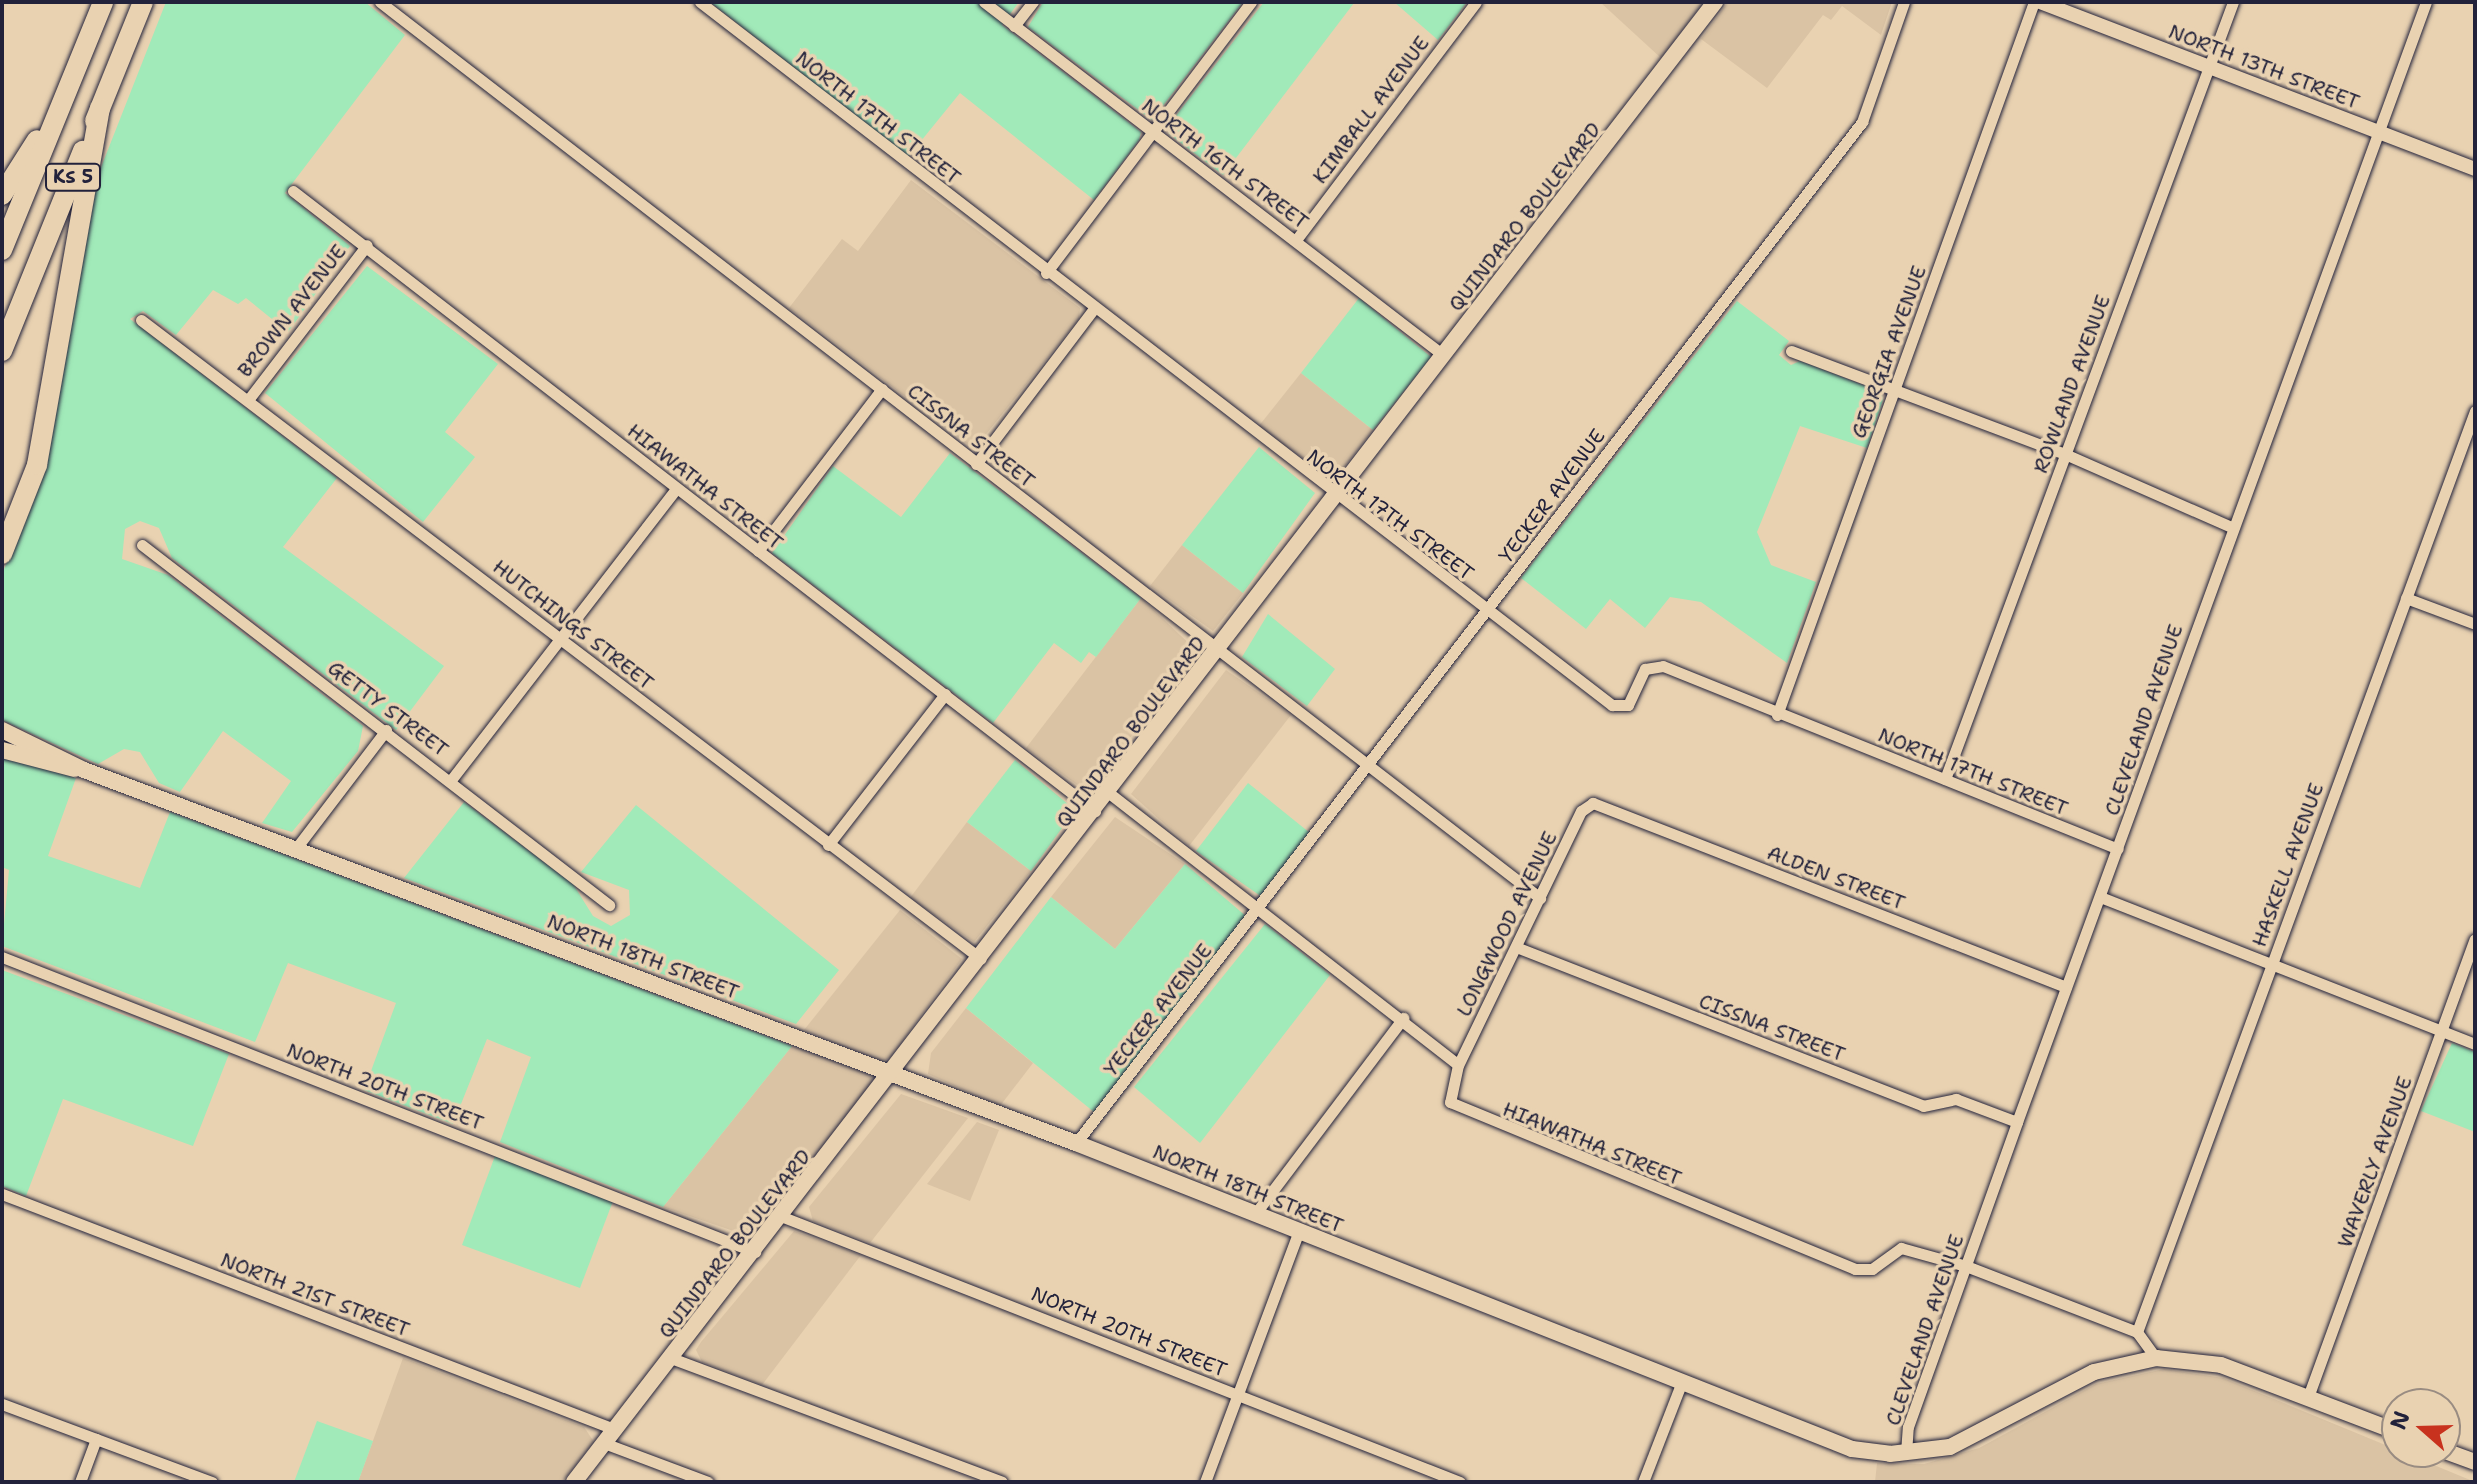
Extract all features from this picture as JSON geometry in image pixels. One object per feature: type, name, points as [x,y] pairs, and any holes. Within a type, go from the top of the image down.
[{"type":"highway","name":"KS 5","points":[[2,250],[103,2]]},
{"type":"highway","name":"KS 5","points":[[2,351],[143,2]]},
{"type":"highway","points":[[2,195],[65,96]]},
{"type":"highway","points":[[2,554],[37,465],[100,109]]},
{"type":"main road","name":"QUINDARO BOULEVARD","points":[[574,1482],[894,1075],[1715,2]]},
{"type":"main road","name":"NORTH 18TH STREET","points":[[2,730],[84,770],[297,847],[1076,1143],[1852,1449],[1906,1453],[1950,1447],[2094,1372],[2156,1358],[2221,1365],[2381,1426]]},
{"type":"main road","name":"NORTH 18TH STREET","points":[[2,750],[84,770]]},
{"type":"street","name":"CISSNA STREET","points":[[380,2],[976,464],[1371,764],[1540,898]]},
{"type":"street","name":"NORTH 17TH STREET","points":[[700,2],[1093,310],[1487,612],[1620,708],[1653,665],[2118,849]]},
{"type":"street","name":"NORTH 16TH STREET","points":[[984,2],[1443,355]]},
{"type":"street","points":[[1014,26],[1033,2]]},
{"type":"street","points":[[1046,273],[1251,2]]},
{"type":"street","name":"KIMBALL AVENUE","points":[[1296,240],[1476,2]]},
{"type":"street","name":"YECKER AVENUE","points":[[1076,1143],[1259,910],[1862,122],[1904,2]]},
{"type":"street","name":"NORTH 13TH STREET","points":[[2037,2],[2475,169]]},
{"type":"street","name":"GEORGIA AVENUE","points":[[1777,715],[2037,2]]},
{"type":"street","name":"ROWLAND AVENUE","points":[[1945,779],[2233,2]]},
{"type":"street","name":"CLEVELAND AVENUE","points":[[1906,1453],[1908,1427],[2017,1122],[2118,849],[2231,527],[2426,2]]},
{"type":"street","name":"HIAWATHA STREET","points":[[293,191],[367,245],[676,489],[1095,811]]},
{"type":"street","name":"BROWN AVENUE","points":[[248,400],[367,245]]},
{"type":"street","points":[[976,464],[1093,310]]},
{"type":"street","name":"HUTCHINGS STREET","points":[[141,320],[982,960]]},
{"type":"street","points":[[1791,351],[2065,454],[2231,527]]},
{"type":"street","points":[[758,551],[882,389]]},
{"type":"street","name":"HASKELL AVENUE","points":[[2137,1332],[2475,411]]},
{"type":"street","points":[[451,780],[676,489]]},
{"type":"street","name":"GETTY STREET","points":[[142,545],[451,780],[609,905]]},
{"type":"street","points":[[2406,598],[2475,624]]},
{"type":"street","points":[[828,845],[945,694]]},
{"type":"street","points":[[297,847],[386,730]]},
{"type":"street","points":[[1109,793],[1403,1018],[1458,1065]]},
{"type":"street","name":"LONGWOOD AVENUE","points":[[1458,1065],[1581,811],[1593,803]]},
{"type":"street","name":"ALDEN STREET","points":[[1593,803],[2066,987]]},
{"type":"street","points":[[2100,897],[2475,1044]]},
{"type":"street","name":"WAVERLY AVENUE","points":[[2308,1397],[2475,939]]},
{"type":"street","name":"CISSNA STREET","points":[[1516,947],[1923,1106],[1956,1099],[2017,1122]]},
{"type":"street","name":"NORTH 20TH STREET","points":[[2,957],[755,1252]]},
{"type":"street","points":[[1255,1214],[1403,1018]]},
{"type":"street","name":"HIAWATHA STREET","points":[[1458,1065],[1449,1091],[1460,1110],[1855,1269],[1872,1269],[1901,1248],[1966,1266],[2137,1332]]},
{"type":"street","name":"NORTH 21ST STREET","points":[[2,1194],[609,1436],[708,1482]]},
{"type":"street","name":"NORTH 20TH STREET","points":[[783,1217],[1460,1482]]},
{"type":"street","points":[[1205,1482],[1299,1231]]},
{"type":"street","points":[[2137,1332],[2156,1358]]},
{"type":"street","points":[[671,1358],[1002,1482]]},
{"type":"street","points":[[1643,1482],[1681,1384]]},
{"type":"street","points":[[2,1404],[212,1482]]},
{"type":"street","points":[[80,1482],[96,1439]]},
{"type":"shaded area","points":[[1600,2],[1704,2],[1661,58]]},
{"type":"shaded area","points":[[1728,2],[1892,2],[1881,35],[1842,6],[1831,20],[1823,15],[1767,88],[1701,39]]},
{"type":"shaded area","points":[[911,180],[1080,308],[1079,319],[974,449],[789,308],[842,239],[858,251]]},
{"type":"shaded area","points":[[1301,373],[1373,430],[1334,480],[1258,427]]},
{"type":"shaded area","points":[[1182,545],[1243,593],[1213,631],[1150,586]]},
{"type":"shaded area","points":[[1141,598],[1198,652],[1087,792],[1026,748]]},
{"type":"shaded area","points":[[1226,670],[1291,715],[1189,846],[1131,794]]},
{"type":"shaded area","points":[[1115,817],[1185,864],[1115,949],[1051,897]]},
{"type":"shaded area","points":[[967,822],[1031,871],[974,942],[910,898]]},
{"type":"shaded area","points":[[900,910],[962,959],[891,1057],[881,1062],[804,1030]]},
{"type":"shaded area","points":[[966,1008],[1033,1063],[1000,1106],[928,1074],[931,1053]]},
{"type":"shaded area","points":[[792,1046],[869,1074],[875,1085],[754,1238],[663,1207]]},
{"type":"shaded area","points":[[901,1094],[968,1118],[870,1243],[813,1221],[809,1207]]},
{"type":"shaded area","points":[[977,1122],[999,1130],[970,1201],[927,1184]]},
{"type":"shaded area","points":[[794,1231],[861,1255],[762,1385],[702,1362],[696,1350],[701,1342]]},
{"type":"shaded area","points":[[403,1358],[584,1427],[594,1442],[562,1482],[358,1482]]},
{"type":"shaded area","points":[[2164,1369],[2223,1378],[2381,1443],[2381,1468],[2441,1468],[2475,1482],[1875,1482],[1877,1463],[1924,1464],[1979,1448],[2096,1384]]},
{"type":"green space","points":[[166,2],[365,2],[405,35],[285,193],[350,246],[288,332],[246,298],[238,304],[213,290],[176,335],[143,311],[130,319],[337,478],[283,547],[444,666],[396,730],[172,558],[159,528],[140,521],[125,529],[122,559],[168,575],[363,726],[358,751],[292,832],[262,823],[291,781],[223,731],[180,792],[159,783],[140,752],[124,749],[98,764],[2,720],[2,574],[36,493],[98,175]]},
{"type":"green space","points":[[710,2],[1019,2],[1002,25],[1141,132],[1139,140],[1094,200],[960,93],[908,157]]},
{"type":"green space","points":[[1043,2],[1243,2],[1152,120],[1028,27]]},
{"type":"green space","points":[[1264,2],[1354,3],[1223,175],[1169,134],[1168,126]]},
{"type":"green space","points":[[1394,2],[1467,2],[1438,40]]},
{"type":"green space","points":[[367,266],[498,364],[445,432],[475,457],[423,522],[265,393]]},
{"type":"green space","points":[[1359,298],[1431,357],[1373,430],[1301,373]]},
{"type":"green space","points":[[1737,301],[1789,341],[1779,355],[1791,365],[1800,361],[1881,392],[1883,400],[1867,448],[1800,426],[1757,532],[1771,565],[1816,582],[1787,663],[1701,602],[1670,597],[1645,628],[1610,599],[1586,629],[1521,578]]},
{"type":"green space","points":[[1259,447],[1315,493],[1243,593],[1182,545]]},
{"type":"green space","points":[[950,453],[1141,598],[1096,657],[1089,652],[1081,663],[1054,643],[993,723],[772,553],[833,466],[901,517]]},
{"type":"green space","points":[[1268,614],[1335,669],[1307,706],[1242,657]]},
{"type":"green space","points":[[2,757],[76,778],[48,856],[140,888],[170,812],[792,1046],[663,1207],[500,1142],[531,1057],[487,1039],[453,1124],[364,1090],[396,1003],[288,963],[255,1042],[2,946],[9,870],[2,867]]},
{"type":"green space","points":[[1015,760],[1075,810],[1031,871],[967,822]]},
{"type":"green space","points":[[1248,783],[1310,833],[1262,897],[1196,851]]},
{"type":"green space","points":[[464,802],[573,884],[593,916],[611,926],[630,915],[629,890],[581,872],[636,805],[839,970],[796,1024],[404,878]]},
{"type":"green space","points":[[1185,864],[1247,917],[1094,1112],[966,1008],[1051,897],[1115,949]]},
{"type":"green space","points":[[1265,924],[1330,975],[1200,1143],[1134,1087]]},
{"type":"green space","points":[[2,970],[229,1054],[193,1146],[63,1099],[26,1196],[2,1186]]},
{"type":"green space","points":[[2452,1043],[2475,1052],[2475,1132],[2421,1111]]},
{"type":"green space","points":[[495,1156],[613,1201],[580,1288],[462,1245]]},
{"type":"green space","points":[[317,1421],[373,1441],[358,1482],[294,1482]]}]
